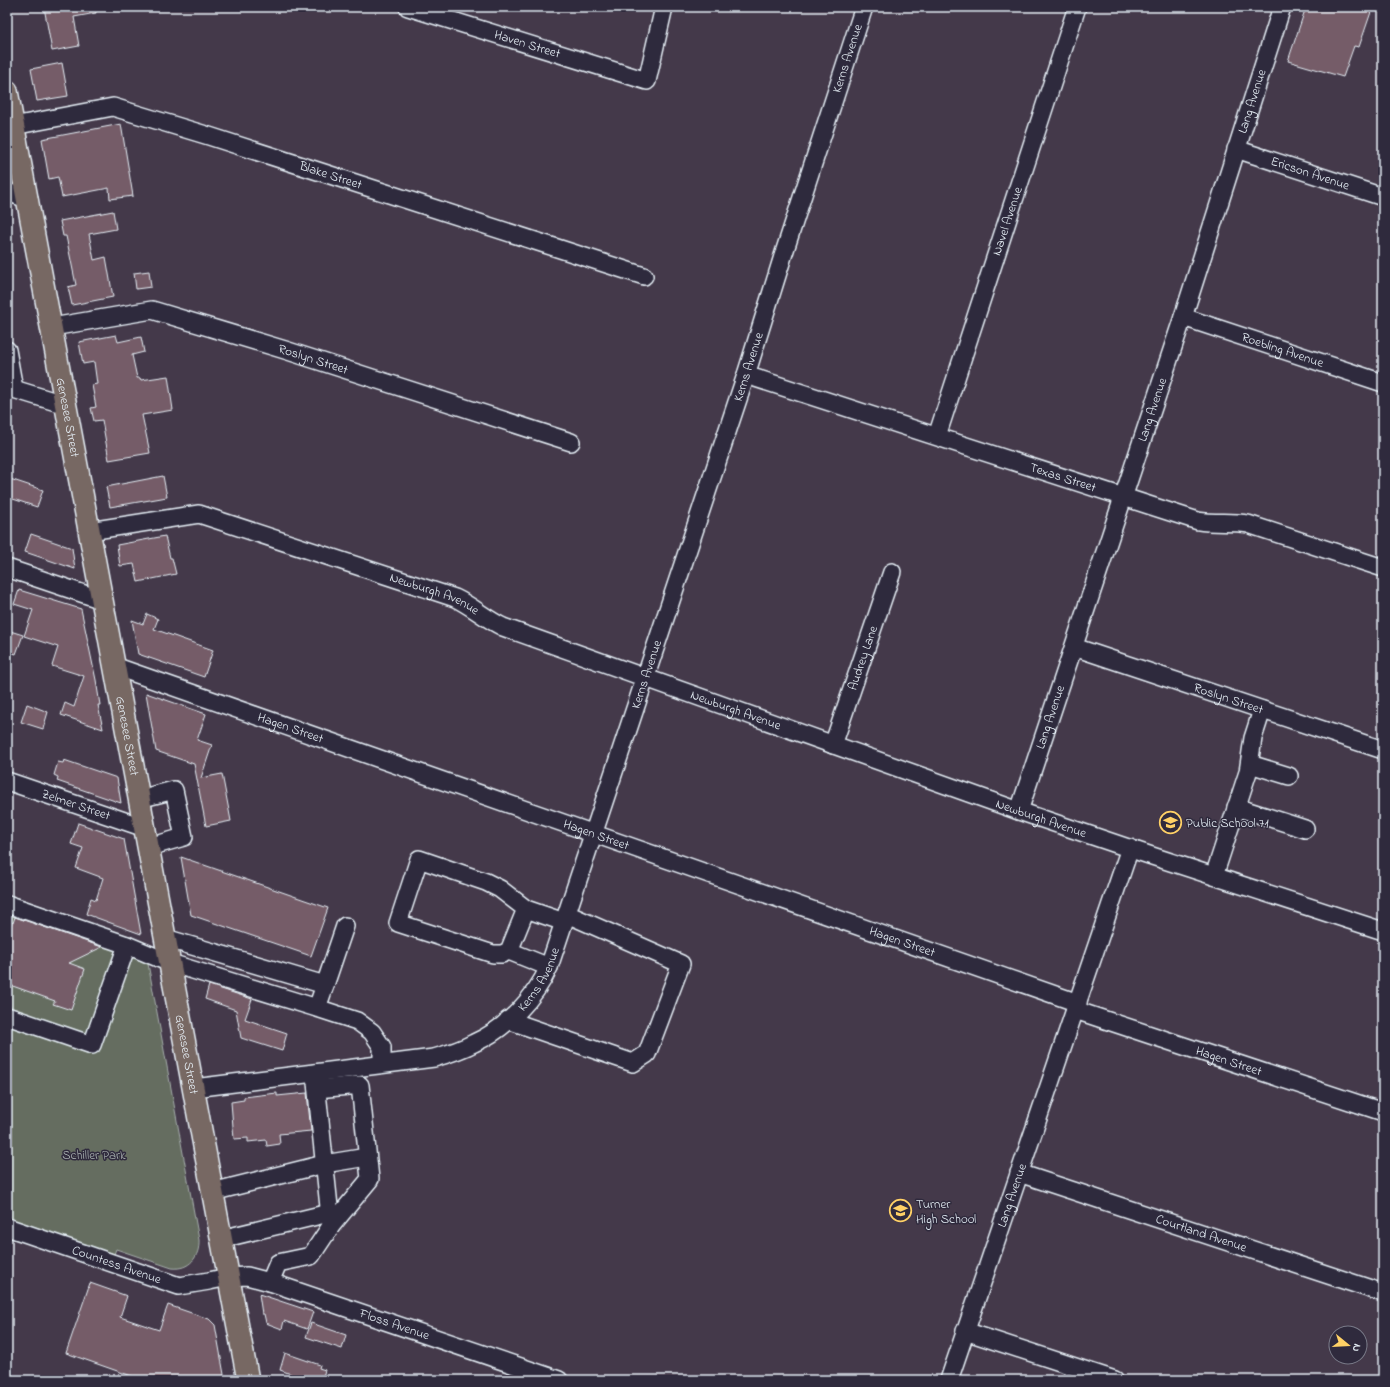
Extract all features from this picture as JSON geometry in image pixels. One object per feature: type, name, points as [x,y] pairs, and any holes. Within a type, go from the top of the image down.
[{"type":"main road","name":"Genesee Street","points":[[7,91],[248,1380]]},
{"type":"street","name":"Haven Street","points":[[408,7],[647,81],[664,7]]},
{"type":"street","name":"Kerns Avenue","points":[[194,1088],[316,1081],[357,1067],[434,1058],[455,1052],[476,1043],[495,1031],[508,1020],[544,978],[549,967],[746,375],[864,7]]},
{"type":"street","name":"Navel Avenue","points":[[937,436],[1077,7]]},
{"type":"street","name":"Lang Avenue","points":[[1019,811],[1182,317],[1282,7]]},
{"type":"street","name":"Blake Street","points":[[13,126],[113,107],[644,276]]},
{"type":"street","name":"Ericson Avenue","points":[[1236,149],[1383,197]]},
{"type":"street","points":[[7,192],[27,199]]},
{"type":"street","name":"Roslyn Street","points":[[52,327],[152,310],[285,350],[570,442]]},
{"type":"street","name":"Roebling Avenue","points":[[1182,317],[1383,383]]},
{"type":"street","points":[[7,350],[11,388],[66,405]]},
{"type":"street","name":"Texas Street","points":[[746,375],[1198,521],[1213,523],[1235,522],[1248,524],[1383,568]]},
{"type":"street","name":"Newburgh Avenue","points":[[89,531],[199,514],[455,598],[464,602],[492,622],[503,627],[1019,811],[1383,931]]},
{"type":"street","points":[[7,568],[102,600]]},
{"type":"street","name":"Audrey Lane","points":[[833,745],[892,572]]},
{"type":"street","name":"Roslyn Street","points":[[1074,647],[1383,750]]},
{"type":"street","name":"Hagen Street","points":[[114,666],[593,834],[1076,1007],[1383,1112]]},
{"type":"street","points":[[1214,876],[1250,764],[1253,738],[1262,710]]},
{"type":"street","points":[[1250,764],[1289,776]]},
{"type":"street","name":"Zelmer Street","points":[[7,781],[147,837]]},
{"type":"street","points":[[139,799],[174,790],[184,838],[147,837]]},
{"type":"street","points":[[1236,807],[1306,829]]},
{"type":"street","name":"Lang Avenue","points":[[949,1380],[1130,848]]},
{"type":"street","points":[[508,1020],[633,1063],[647,1054],[681,964],[565,918],[526,909],[500,889],[486,882],[420,859],[398,923],[493,954],[502,954],[509,950],[526,909]]},
{"type":"street","points":[[7,904],[127,945],[170,963],[357,1021],[372,1032],[382,1047],[382,1064]]},
{"type":"street","points":[[317,1008],[345,926]]},
{"type":"street","points":[[165,938],[325,985]]},
{"type":"street","points":[[7,1016],[92,1045],[127,945]]},
{"type":"street","points":[[208,950],[211,976]]},
{"type":"street","points":[[509,950],[549,967]]},
{"type":"street","points":[[270,1282],[278,1264],[311,1256],[330,1220],[370,1179],[357,1067]]},
{"type":"street","points":[[330,1220],[316,1081],[360,1085]]},
{"type":"street","points":[[212,1192],[324,1164],[367,1157]]},
{"type":"street","name":"Courtland Avenue","points":[[1019,1173],[1383,1293]]},
{"type":"street","points":[[222,1239],[330,1220]]},
{"type":"street","name":"Countess Avenue","points":[[7,1227],[179,1286],[228,1277]]},
{"type":"street","name":"Floss Avenue","points":[[228,1277],[247,1276],[270,1282],[559,1380]]},
{"type":"street","points":[[965,1332],[1115,1380]]},
{"type":"green space","name":"Schiller Park","points":[[7,894],[144,942],[199,1240],[198,1252],[192,1261],[184,1267],[172,1268],[116,1249],[114,1254],[7,1218]]},
{"type":"building","points":[[44,7],[95,7],[96,13],[74,17],[79,46],[52,51]]},
{"type":"building","points":[[1306,7],[1357,7],[1371,12],[1359,47],[1354,46],[1343,77],[1288,61]]},
{"type":"building","points":[[62,63],[68,96],[37,101],[31,69]]},
{"type":"building","points":[[121,124],[133,196],[110,199],[109,188],[62,197],[58,177],[49,179],[42,139]]},
{"type":"building","points":[[113,211],[116,229],[89,234],[94,260],[106,257],[113,297],[72,305],[68,287],[76,285],[66,236],[63,236],[60,221]]},
{"type":"building","points":[[149,271],[151,287],[136,289],[134,273]]},
{"type":"building","points":[[116,335],[118,342],[141,337],[144,352],[132,355],[137,378],[140,378],[141,380],[168,376],[173,410],[142,415],[150,453],[109,460],[102,420],[94,421],[91,408],[96,407],[92,385],[97,384],[94,362],[83,364],[79,342]]},
{"type":"building","points":[[163,476],[167,497],[110,507],[106,487]]},
{"type":"building","points":[[7,478],[43,490],[37,507],[7,497]]},
{"type":"building","points":[[31,534],[72,548],[75,569],[25,552]]},
{"type":"building","points":[[165,536],[170,558],[172,558],[176,574],[138,582],[134,564],[120,566],[117,545]]},
{"type":"building","points":[[19,590],[81,609],[96,680],[100,705],[98,705],[103,729],[61,715],[65,703],[74,707],[84,676],[52,666],[58,647],[24,636],[33,610],[14,604]]},
{"type":"building","points":[[147,614],[158,619],[154,629],[213,650],[204,677],[138,654],[132,620],[143,624]]},
{"type":"building","points":[[7,630],[23,635],[16,654],[7,651]]},
{"type":"building","points":[[146,693],[206,714],[197,740],[212,745],[201,778],[222,774],[231,821],[206,826],[194,764],[156,751]]},
{"type":"building","points":[[27,704],[48,712],[43,729],[21,722]]},
{"type":"building","points":[[64,760],[117,778],[121,803],[57,781],[58,777],[54,775],[58,762],[63,763]]},
{"type":"building","points":[[78,823],[124,839],[141,934],[86,914],[91,898],[96,900],[103,878],[76,868],[83,848],[71,844]]},
{"type":"building","points":[[181,857],[328,908],[311,956],[191,915]]},
{"type":"building","points":[[15,917],[102,947],[69,963],[85,969],[71,1010],[53,1004],[55,1001],[7,984],[7,920],[13,923]]},
{"type":"building","points":[[209,985],[252,999],[245,1019],[287,1033],[282,1051],[241,1038],[236,1010],[205,999]]},
{"type":"building","points":[[277,1093],[277,1096],[307,1093],[311,1131],[279,1134],[280,1144],[267,1146],[266,1140],[248,1142],[248,1138],[234,1139],[231,1102],[244,1100],[244,1097]]},
{"type":"building","points":[[90,1283],[127,1296],[120,1317],[159,1330],[168,1305],[209,1319],[215,1325],[225,1380],[143,1380],[66,1353]]},
{"type":"building","points":[[259,1294],[313,1312],[307,1329],[284,1321],[282,1329],[266,1323],[264,1314],[262,1314]]},
{"type":"building","points":[[311,1323],[346,1335],[342,1349],[306,1337]]},
{"type":"building","points":[[285,1353],[320,1365],[319,1368],[325,1370],[322,1380],[289,1380],[291,1374],[280,1370]]},
{"type":"place","name":"Public School 71","points":[[1170,823]]},
{"type":"place","name":"Turner High School","points":[[900,1211]]}]
